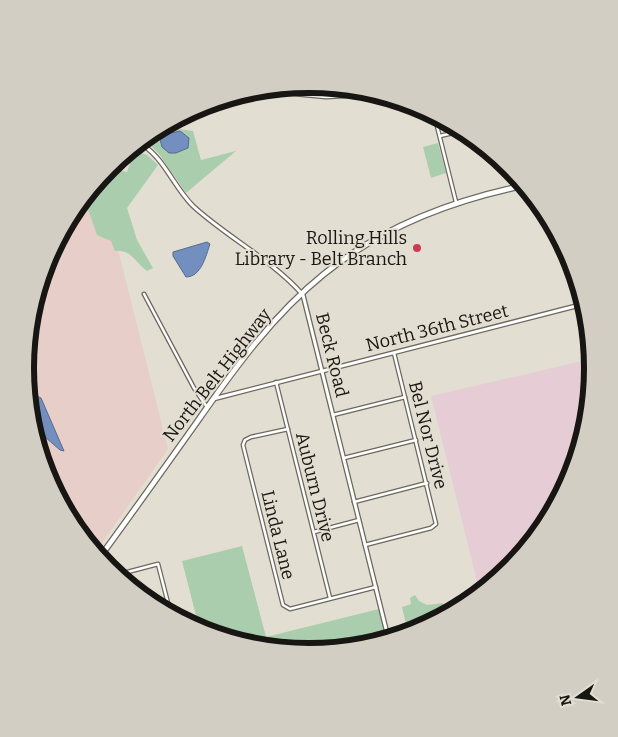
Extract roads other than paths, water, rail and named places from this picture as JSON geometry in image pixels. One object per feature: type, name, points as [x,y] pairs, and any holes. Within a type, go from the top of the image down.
[{"type":"main road","name":"North Belt Highway","points":[[104,552],[207,407],[260,337],[302,293],[342,260],[378,237],[421,216],[456,202],[516,187]]},
{"type":"street","points":[[298,94],[342,96]]},
{"type":"street","points":[[437,125],[456,202]]},
{"type":"street","points":[[440,136],[452,133]]},
{"type":"street","name":"Beck Road","points":[[145,147],[158,158],[180,192],[194,206],[276,269],[302,293],[387,632]]},
{"type":"street","points":[[144,294],[186,373],[207,407]]},
{"type":"street","name":"North 36th Street","points":[[213,399],[577,307]]},
{"type":"street","name":"Bel Nor Drive","points":[[365,545],[431,528],[436,524],[394,352]]},
{"type":"street","name":"Auburn Drive","points":[[276,382],[330,598]]},
{"type":"street","points":[[333,415],[405,396]]},
{"type":"street","name":"Linda Lane","points":[[288,429],[246,440],[243,445],[247,463],[283,605],[290,609],[330,598]]},
{"type":"street","points":[[344,458],[416,440]]},
{"type":"street","points":[[354,502],[427,483]]},
{"type":"street","points":[[314,532],[359,520]]},
{"type":"street","points":[[125,573],[158,564],[169,605]]},
{"type":"street","points":[[330,598],[376,587]]},
{"type":"water","points":[[180,131],[189,138],[188,148],[176,153],[169,153],[162,147],[159,138]]},
{"type":"water","points":[[207,242],[210,244],[199,270],[196,274],[186,277],[173,256],[173,252]]},
{"type":"water","points":[[35,397],[41,398],[64,451],[60,450],[42,434]]},
{"type":"place","name":"Rolling Hills Library - Belt Branch","points":[[417,248]]}]
